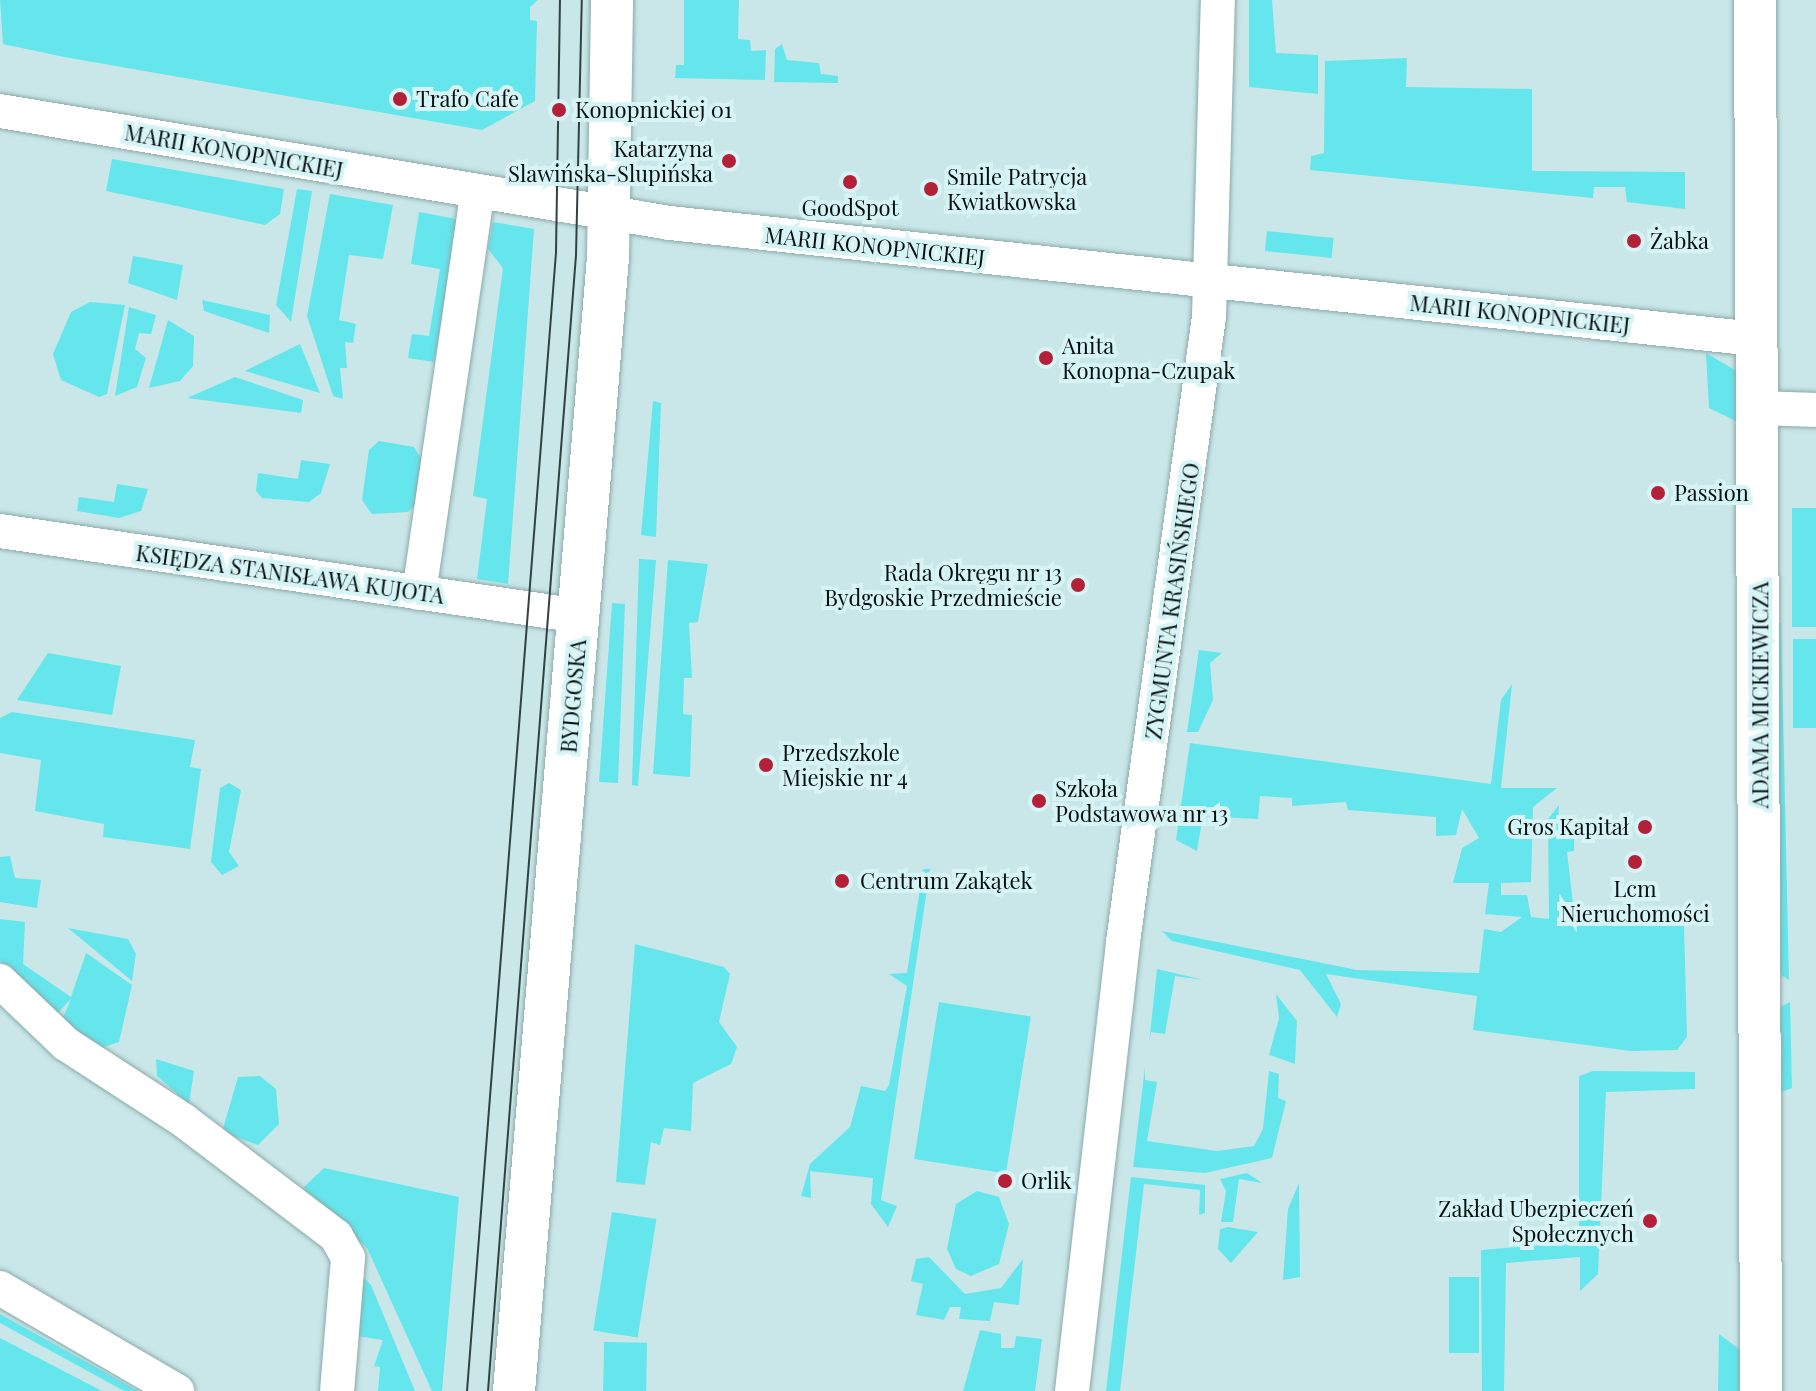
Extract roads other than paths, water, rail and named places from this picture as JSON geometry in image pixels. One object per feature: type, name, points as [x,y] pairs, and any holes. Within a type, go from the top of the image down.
[{"type":"street","name":"BYDGOSKA","points":[[514,1391],[580,616],[609,213],[612,0]]},
{"type":"street","name":"ZYGMUNTA KRASIŃSKIEGO","points":[[1072,1391],[1123,942],[1213,282],[1218,0]]},
{"type":"street","name":"ADAMA MICKIEWICZA","points":[[1755,0],[1761,1391]]},
{"type":"street","name":"MARII KONOPNICKIEJ","points":[[0,111],[609,213],[1213,282],[1756,339]]},
{"type":"street","points":[[419,593],[478,191]]},
{"type":"street","points":[[1759,408],[1816,410]]},
{"type":"street","name":"KSIĘDZA STANISŁAWA KUJOTA","points":[[0,531],[580,616]]},
{"type":"street","points":[[0,981],[66,1044],[172,1111],[336,1236],[348,1258],[337,1391]]},
{"type":"street","points":[[0,1288],[177,1391]]},
{"type":"tram line","points":[[467,1391],[556,253],[560,0]]},
{"type":"tram line","points":[[488,1391],[576,255],[582,0]]},
{"type":"place","name":"Trafo Cafe","points":[[400,99]]},
{"type":"place","name":"Konopnickiej 01","points":[[559,110]]},
{"type":"place","name":"Katarzyna Slawińska-Slupińska","points":[[729,161]]},
{"type":"place","name":"GoodSpot","points":[[850,182]]},
{"type":"place","name":"Smile Patrycja Kwiatkowska","points":[[931,189]]},
{"type":"place","name":"Żabka","points":[[1634,241]]},
{"type":"place","name":"Anita Konopna-Czupak","points":[[1046,358]]},
{"type":"place","name":"Passion","points":[[1658,493]]},
{"type":"place","name":"Rada Okręgu nr 13 Bydgoskie Przedmieście","points":[[1078,585]]},
{"type":"place","name":"Przedszkole Miejskie nr 4","points":[[766,765]]},
{"type":"place","name":"Szkoła Podstawowa nr 13","points":[[1039,801]]},
{"type":"place","name":"Gros Kapitał","points":[[1645,827]]},
{"type":"place","name":"Lcm Nieruchomości","points":[[1635,862]]},
{"type":"place","name":"Centrum Zakątek","points":[[842,881]]},
{"type":"place","name":"Orlik","points":[[1005,1181]]},
{"type":"place","name":"Zakład Ubezpieczeń Społecznych","points":[[1650,1221]]}]
